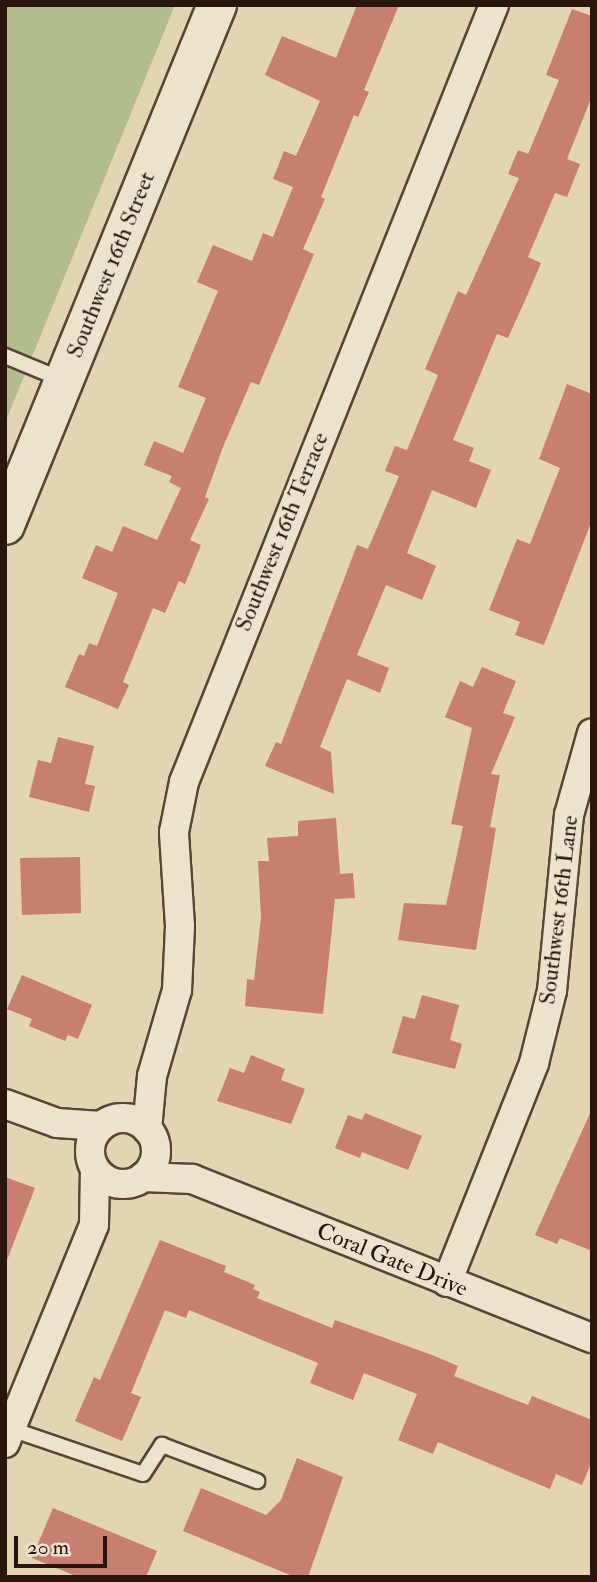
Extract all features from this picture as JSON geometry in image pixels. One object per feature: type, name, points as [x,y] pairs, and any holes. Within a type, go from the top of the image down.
[{"type":"street","name":"Southwest 16th Street","points":[[5,524],[217,5]]},
{"type":"street","name":"Southwest 16th Terrace","points":[[151,1137],[152,1076],[177,990],[180,926],[174,832],[184,782],[495,5]]},
{"type":"street","name":"Southwest 16th Lane","points":[[447,1282],[514,1120],[538,1051],[554,978],[569,815],[592,733]]},
{"type":"street","name":"Southwest 16th Terrace","points":[[109,1122],[152,1076]]},
{"type":"street","points":[[5,1104],[57,1124],[109,1122],[128,1118],[151,1137],[153,1163],[94,1225],[8,1436]]},
{"type":"street","points":[[94,1225],[90,1146],[109,1122]]},
{"type":"street","points":[[57,1124],[110,1181],[136,1180]]},
{"type":"street","name":"Coral Gate Drive","points":[[151,1137],[192,1179]]},
{"type":"street","name":"Coral Gate Drive","points":[[136,1180],[192,1179],[592,1338]]},
{"type":"lane","points":[[5,356],[64,380]]},
{"type":"lane","points":[[8,1436],[143,1474],[162,1445],[257,1481]]},
{"type":"green space","points":[[5,5],[175,5],[5,423]]},
{"type":"building","points":[[357,5],[399,5],[364,90],[369,92],[358,117],[354,115],[321,197],[325,199],[303,249],[314,254],[259,385],[251,382],[223,447],[205,497],[209,499],[190,540],[201,545],[185,584],[179,581],[165,613],[153,608],[123,682],[129,685],[118,709],[65,687],[79,654],[84,656],[89,643],[97,646],[118,593],[82,578],[96,545],[112,552],[123,526],[157,540],[181,488],[169,482],[172,476],[144,465],[154,441],[183,453],[206,398],[178,387],[218,291],[197,282],[213,245],[252,261],[263,233],[273,237],[293,187],[273,179],[284,151],[296,156],[320,101],[265,75],[282,36],[336,58]]},
{"type":"building","points":[[572,9],[592,16],[592,96],[567,159],[580,164],[567,197],[555,193],[528,257],[541,263],[508,338],[497,334],[453,440],[474,448],[469,461],[491,470],[476,508],[432,490],[407,553],[436,566],[422,600],[386,585],[357,655],[389,668],[380,693],[347,679],[320,747],[331,752],[334,794],[265,766],[276,742],[281,744],[357,545],[368,549],[399,476],[385,471],[395,446],[407,450],[438,375],[425,369],[458,291],[466,295],[519,178],[508,174],[518,150],[528,154],[559,80],[546,75]]},
{"type":"building","points":[[567,384],[592,394],[592,520],[544,645],[515,635],[520,622],[489,610],[517,539],[530,544],[560,468],[539,459]]},
{"type":"building","points":[[482,667],[516,681],[503,713],[515,717],[491,774],[500,775],[490,827],[496,828],[476,950],[398,940],[404,903],[446,905],[463,826],[451,824],[472,728],[445,717],[460,681],[473,687]]},
{"type":"building","points":[[58,737],[94,746],[85,784],[95,786],[89,812],[29,797],[38,760],[51,763]]},
{"type":"building","points":[[336,818],[340,874],[353,873],[355,898],[335,899],[323,1014],[245,1006],[247,979],[254,980],[261,918],[258,861],[269,861],[267,838],[298,836],[298,821]]},
{"type":"building","points":[[80,857],[81,913],[22,915],[20,858]]},
{"type":"building","points":[[22,975],[92,1005],[78,1039],[68,1035],[65,1041],[29,1026],[32,1019],[7,1009]]},
{"type":"building","points":[[422,995],[459,1005],[450,1040],[462,1044],[455,1069],[392,1053],[403,1016],[415,1019]]},
{"type":"building","points":[[251,1055],[285,1069],[281,1080],[305,1089],[291,1124],[217,1101],[230,1068],[244,1073]]},
{"type":"building","points":[[592,1109],[592,1251],[560,1238],[557,1244],[535,1235]]},
{"type":"building","points":[[365,1113],[422,1136],[408,1170],[362,1152],[360,1158],[335,1148],[348,1115],[362,1120]]},
{"type":"building","points":[[5,1177],[35,1188],[7,1260],[5,1259]]},
{"type":"building","points":[[160,1240],[226,1266],[224,1272],[255,1285],[253,1289],[260,1292],[257,1298],[332,1328],[335,1320],[432,1355],[458,1366],[454,1376],[528,1405],[532,1396],[592,1420],[592,1461],[582,1485],[556,1474],[550,1489],[438,1442],[433,1454],[398,1440],[417,1394],[364,1373],[353,1400],[310,1383],[318,1363],[189,1310],[186,1318],[165,1310],[131,1393],[141,1397],[122,1441],[75,1421],[94,1377],[100,1380]]},
{"type":"building","points":[[297,1458],[343,1477],[308,1577],[295,1577],[183,1531],[201,1488],[266,1515],[281,1500]]},
{"type":"building","points":[[53,1508],[157,1551],[146,1577],[78,1577],[32,1558]]}]
